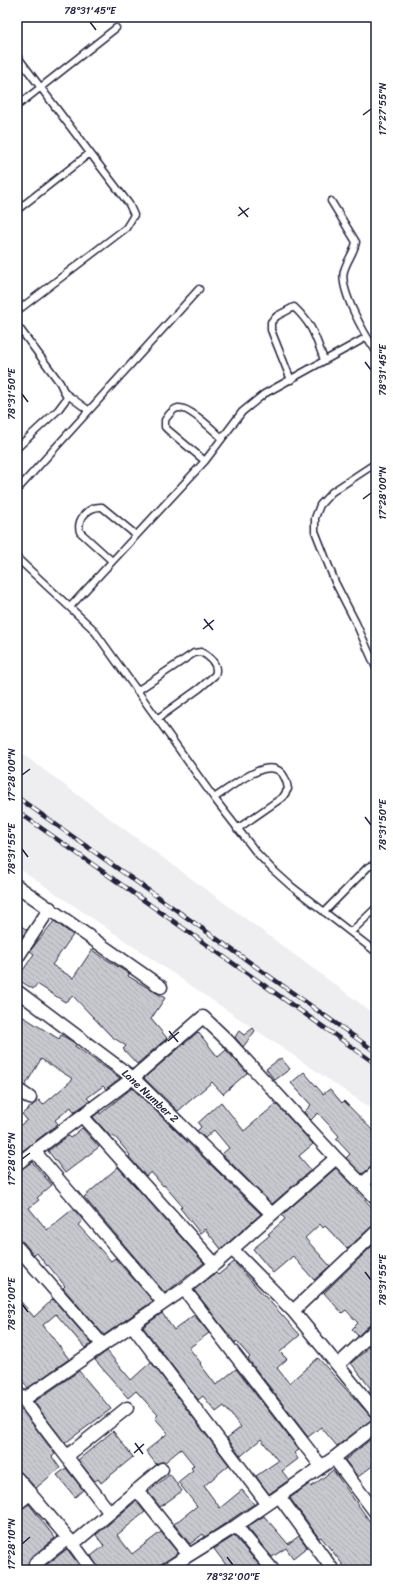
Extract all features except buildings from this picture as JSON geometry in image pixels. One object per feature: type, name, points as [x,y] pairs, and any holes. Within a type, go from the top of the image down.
[{"type":"street","points":[[17,886],[161,987]]},
{"type":"street","points":[[17,958],[50,908]]},
{"type":"street","name":"Lane Number 2","points":[[17,991],[133,1078],[272,1213]]},
{"type":"street","points":[[17,1164],[133,1078],[203,1017],[227,1040],[336,1158],[376,1198]]},
{"type":"street","points":[[17,1089],[30,1098]]},
{"type":"street","points":[[82,1116],[215,1264]]},
{"type":"street","points":[[34,1152],[163,1302]]},
{"type":"street","points":[[110,1512],[20,1396],[132,1325],[184,1288],[215,1264],[336,1158]]},
{"type":"street","points":[[362,1184],[376,1172]]},
{"type":"street","points":[[293,1311],[376,1232]]},
{"type":"street","points":[[17,1246],[102,1344]]},
{"type":"street","points":[[232,1249],[293,1311],[376,1412]]},
{"type":"street","points":[[184,1288],[321,1466]]},
{"type":"street","points":[[132,1325],[267,1503]]},
{"type":"street","points":[[338,1365],[376,1329]]},
{"type":"street","points":[[67,1456],[127,1408]]},
{"type":"street","points":[[164,1570],[181,1565],[188,1554],[236,1526],[267,1503],[334,1458],[376,1425]]},
{"type":"street","points":[[334,1458],[376,1513]]},
{"type":"street","points":[[35,1564],[71,1541],[110,1512],[162,1469]]},
{"type":"street","points":[[17,1478],[71,1541],[92,1570]]},
{"type":"street","points":[[137,1490],[188,1554]]},
{"type":"street","points":[[17,1504],[31,1493]]},
{"type":"street","points":[[279,1496],[333,1570]]},
{"type":"street","points":[[236,1526],[272,1570]]},
{"type":"lane","points":[[17,106],[92,45],[116,28]]},
{"type":"lane","points":[[17,56],[129,204],[132,210],[133,219],[126,228],[17,311]]},
{"type":"lane","points":[[17,210],[90,153]]},
{"type":"lane","points":[[331,201],[356,242],[352,257],[347,262],[344,271],[345,288],[367,337],[376,351]]},
{"type":"lane","points":[[17,490],[199,289]]},
{"type":"lane","points":[[291,380],[271,330],[271,322],[277,316],[294,308],[305,318],[315,335],[324,360]]},
{"type":"lane","points":[[17,325],[60,383],[67,398],[58,410],[17,448]]},
{"type":"lane","points":[[70,607],[205,461],[242,412],[264,394],[367,337]]},
{"type":"lane","points":[[65,392],[88,410]]},
{"type":"lane","points":[[205,461],[165,427],[165,420],[175,409],[182,408],[190,412],[222,438]]},
{"type":"lane","points":[[376,463],[332,492],[320,505],[315,518],[315,531],[335,582],[374,658],[376,668]]},
{"type":"lane","points":[[112,561],[80,532],[79,523],[86,513],[92,508],[102,507],[136,535]]},
{"type":"lane","points":[[17,558],[93,629],[237,829],[272,869],[376,952]]},
{"type":"lane","points":[[137,691],[194,654],[202,652],[212,660],[216,666],[215,675],[157,719]]},
{"type":"lane","points":[[214,798],[259,770],[269,766],[277,768],[282,773],[287,780],[288,789],[283,797],[237,829]]},
{"type":"lane","points":[[324,912],[368,867],[376,864]]},
{"type":"lane","points":[[351,932],[376,908]]},
{"type":"shaded area","points":[[17,750],[376,1015],[376,1112],[17,867]]},
{"type":"railway","points":[[17,797],[376,1052]]},
{"type":"railway","points":[[17,811],[376,1064]]}]
